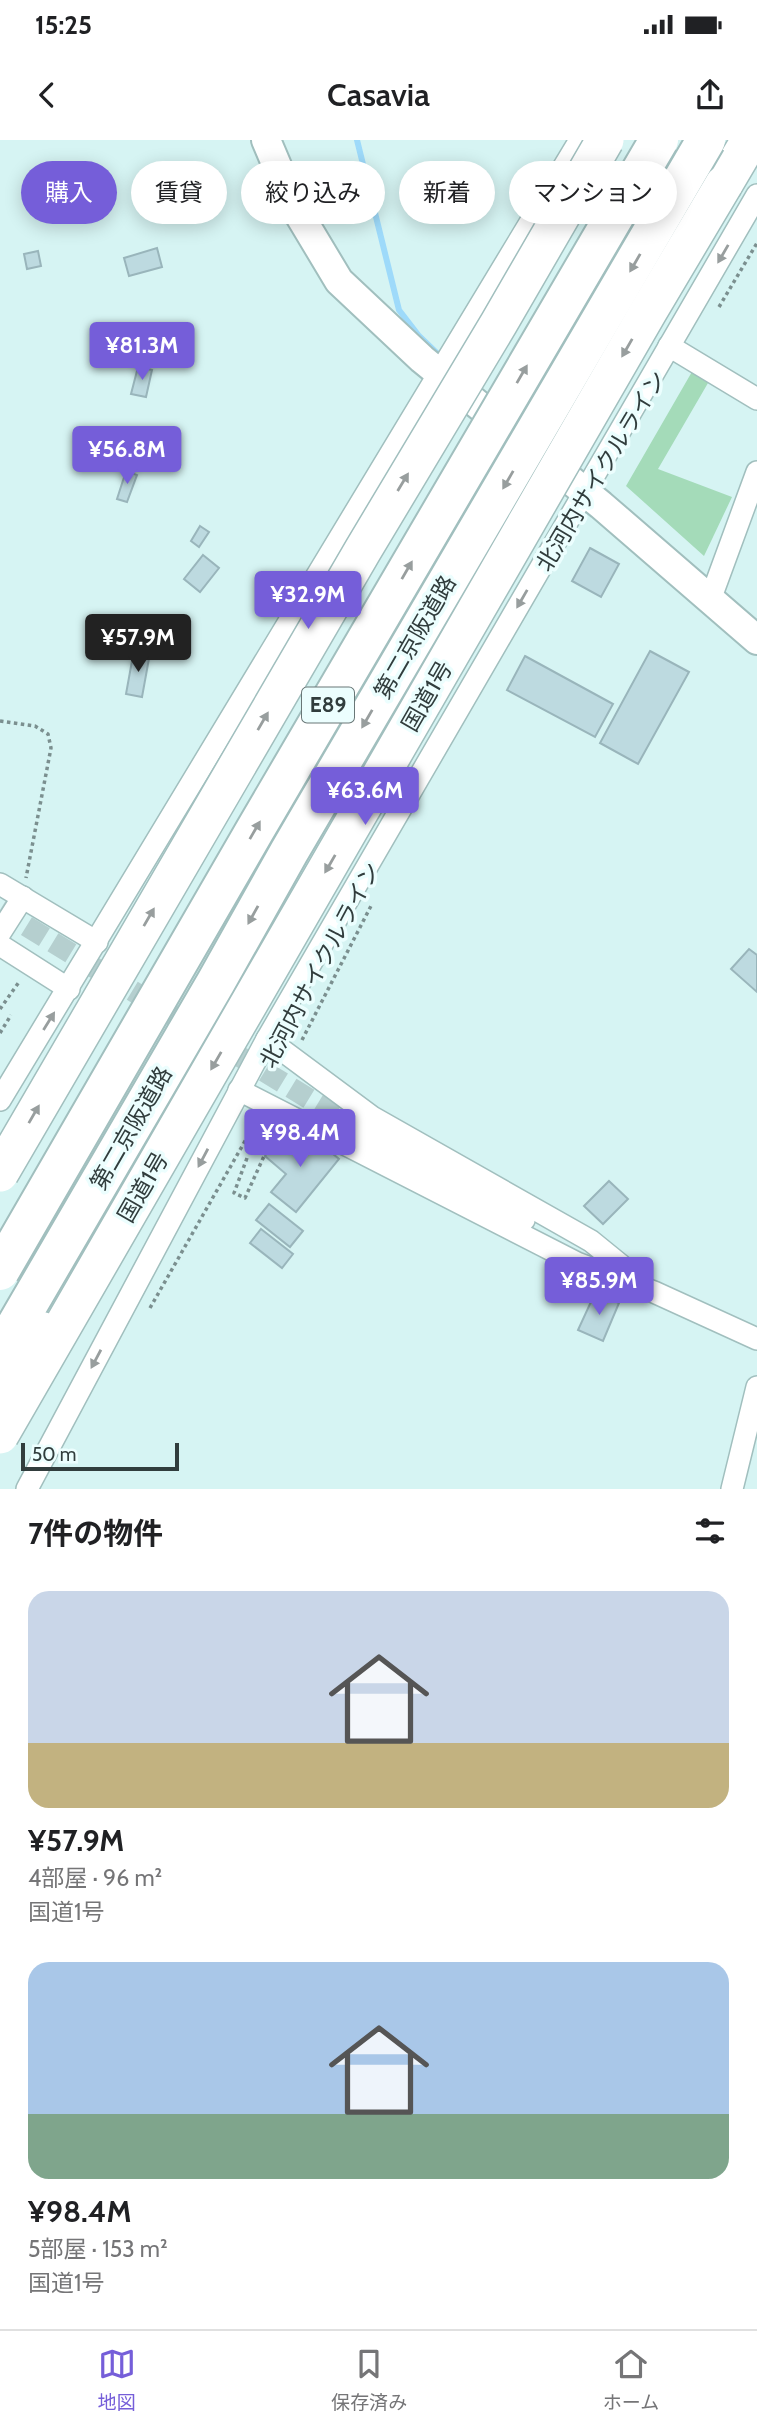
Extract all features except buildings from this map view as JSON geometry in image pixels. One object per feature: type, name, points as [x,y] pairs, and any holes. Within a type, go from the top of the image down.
[{"type":"highway","points":[[0,1173],[605,140]]},
{"type":"highway","name":"第二京阪道路","points":[[0,1271],[659,140]]},
{"type":"highway","name":"第二京阪道路","points":[[0,1353],[289,852],[706,140]]},
{"type":"highway","name":"国道1号","points":[[0,1434],[750,140]]},
{"type":"highway","points":[[0,1227],[178,965]]},
{"type":"highway","points":[[0,1400],[114,1210],[216,982]]},
{"type":"street","points":[[266,140],[294,206],[339,281],[439,373],[584,492],[757,640]]},
{"type":"street","points":[[0,1100],[580,140]]},
{"type":"street","points":[[27,1489],[267,1039],[757,195]]},
{"type":"street","points":[[648,312],[694,304]]},
{"type":"street","points":[[669,346],[757,399]]},
{"type":"street","points":[[710,600],[757,472]]},
{"type":"street","points":[[402,803],[410,744],[460,639]]},
{"type":"street","points":[[0,884],[97,942]]},
{"type":"street","points":[[0,933],[23,897]]},
{"type":"street","points":[[0,944],[69,989]]},
{"type":"street","points":[[267,1039],[372,1117],[592,1241],[654,1292]]},
{"type":"street","points":[[239,1090],[263,1110],[577,1263],[654,1292],[757,1339]]},
{"type":"street","points":[[348,1122],[654,1292]]},
{"type":"street","points":[[732,1489],[757,1387]]},
{"type":"path","points":[[714,314],[757,243]]},
{"type":"path","points":[[0,721],[35,726],[48,734],[51,748],[23,897]]},
{"type":"path","name":"北河内サイクルライン","points":[[293,1059],[373,901]]},
{"type":"path","points":[[0,1009],[25,973]]},
{"type":"path","points":[[0,1033],[11,1015]]},
{"type":"path","points":[[149,1308],[263,1110],[277,1127],[245,1199],[234,1193],[247,1158]]},
{"type":"green space","points":[[693,370],[708,383],[658,469],[732,497],[704,556],[626,486]]},
{"type":"waterway","points":[[357,140],[399,310],[419,336],[443,359]]},
{"type":"tunnel","points":[[0,910],[347,1122]]}]
